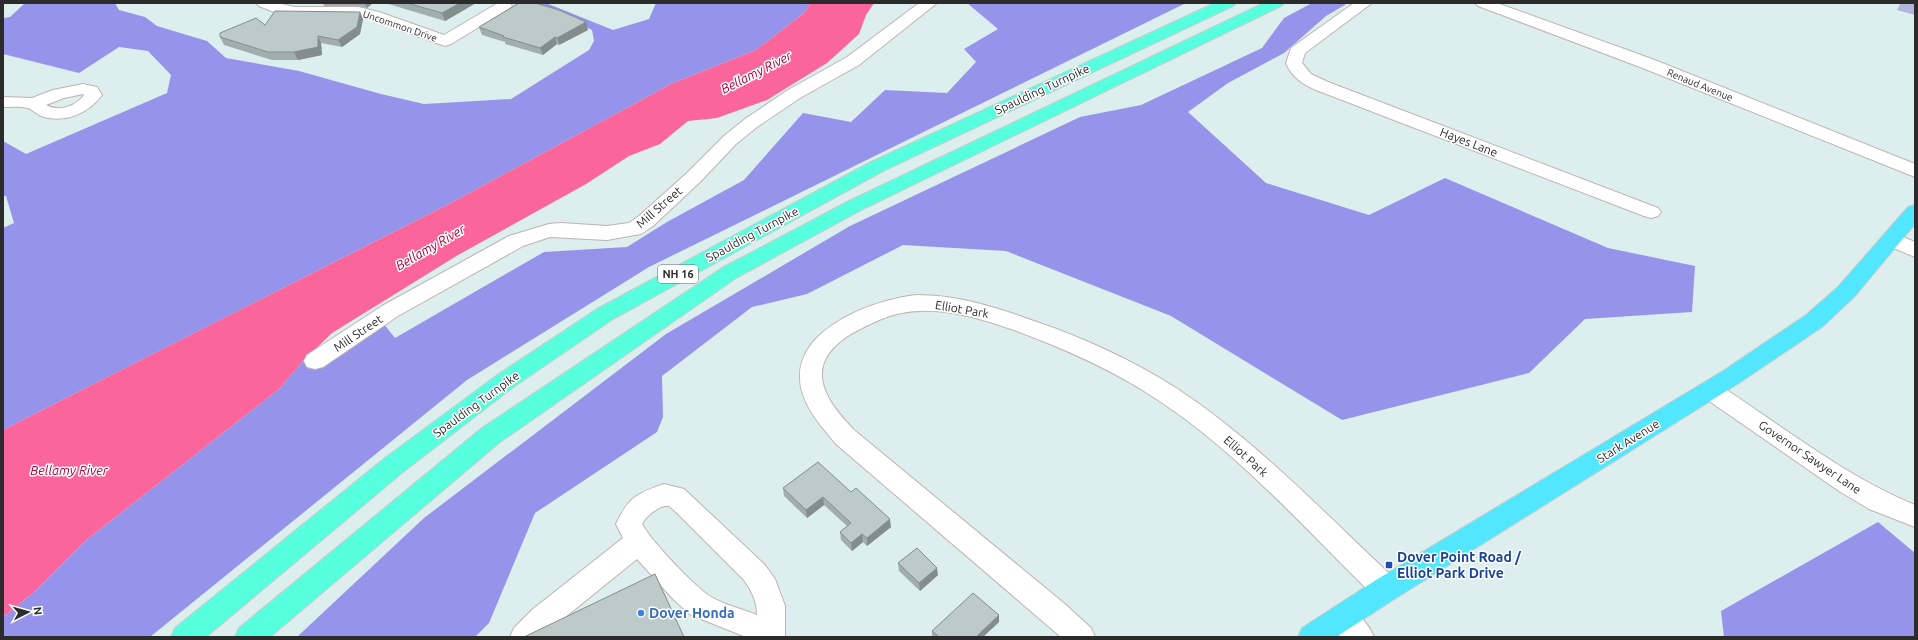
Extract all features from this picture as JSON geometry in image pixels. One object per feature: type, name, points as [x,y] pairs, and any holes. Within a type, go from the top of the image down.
[{"type":"highway","name":"Spaulding Turnpike","points":[[185,637],[322,522],[394,465],[504,382],[605,314],[876,167],[1228,3]]},
{"type":"highway","name":"Spaulding Turnpike","points":[[249,637],[491,435],[730,273],[854,206],[1276,3]]},
{"type":"main road","name":"Stark Avenue","points":[[1312,637],[1351,628],[1386,589],[1710,390],[1814,321],[1846,292],[1915,211]]},
{"type":"street","name":"Uncommon Drive","points":[[264,3],[284,11],[358,12],[373,15],[445,41],[504,6]]},
{"type":"street","name":"Mill Street","points":[[315,361],[396,308],[516,241],[549,231],[561,230],[607,233],[634,229],[646,221],[694,177],[730,140],[751,123],[794,94],[853,61],[929,3]]},
{"type":"street","name":"Hayes Lane","points":[[1364,3],[1297,51],[1294,63],[1301,74],[1320,85],[1651,212]]},
{"type":"street","name":"Renaud Avenue","points":[[1483,3],[1646,63],[1915,171]]},
{"type":"street","points":[[3,102],[34,103]]},
{"type":"street","points":[[1891,240],[1915,250]]},
{"type":"street","name":"Elliot Park","points":[[1081,637],[1056,614],[845,436],[829,419],[819,403],[812,384],[812,365],[822,346],[842,329],[874,312],[894,306],[917,303],[940,303],[996,316],[1086,349],[1145,381],[1191,410],[1218,431],[1254,463],[1386,589]]},
{"type":"street","name":"Governor Sawyer Lane","points":[[1710,390],[1848,484],[1878,501],[1915,516]]},
{"type":"street","points":[[664,495],[675,496],[686,505],[754,572],[765,588],[771,606],[771,637],[759,629],[701,606],[684,591],[638,542],[629,524],[634,513],[650,500],[664,495]]},
{"type":"street","points":[[524,637],[543,618],[638,542]]},
{"type":"shaded area","points":[[25,3],[115,3],[119,10],[145,17],[157,26],[207,41],[226,58],[299,71],[381,94],[424,104],[511,99],[589,50],[594,41],[592,30],[576,22],[525,3],[546,3],[613,30],[649,19],[656,3],[811,3],[804,13],[756,50],[671,84],[451,203],[3,430],[3,228],[14,223],[6,196],[3,196],[3,141],[26,154],[167,93],[171,75],[148,51],[119,47],[79,73],[3,54],[3,18],[10,17]]},
{"type":"shaded area","points":[[967,3],[1186,3],[649,267],[467,380],[150,637],[3,637],[3,617],[34,592],[85,541],[279,389],[303,361],[310,369],[383,323],[395,338],[544,252],[627,247],[667,222],[744,180],[803,113],[851,122],[885,90],[947,93],[976,62],[964,49],[998,29]]},
{"type":"shaded area","points":[[1312,3],[1348,3],[1326,16],[1284,53],[1228,83],[1188,112],[1266,183],[1369,215],[1445,178],[1608,248],[1695,266],[1692,312],[1585,319],[1529,373],[1342,420],[1171,316],[1006,251],[903,245],[807,294],[752,307],[662,376],[663,417],[657,432],[535,513],[489,623],[475,637],[297,637],[424,518],[666,334],[850,226],[1080,117],[1141,105],[1262,48],[1284,18]]},
{"type":"shaded area","points":[[1901,3],[1915,3],[1915,15],[1897,10]]},
{"type":"shaded area","points":[[1878,522],[1915,553],[1915,637],[1724,637],[1721,611]]},
{"type":"water","name":"Bellamy River","points":[[811,3],[874,3],[866,15],[859,34],[827,63],[767,100],[717,118],[688,121],[660,144],[629,156],[586,184],[458,255],[332,333],[303,361],[279,389],[85,541],[34,592],[3,617],[3,430],[451,203],[671,84],[756,50],[804,13]]},
{"type":"building","points":[[407,3],[460,3],[442,13]]},
{"type":"building","points":[[519,3],[535,3],[559,10],[586,22],[557,38],[555,37],[540,48],[503,37],[504,36],[479,27]]},
{"type":"building","points":[[275,11],[360,12],[357,27],[338,40],[318,36],[318,47],[294,52],[268,52],[220,37],[220,33],[256,18],[265,25]]},
{"type":"building","points":[[818,462],[851,492],[856,488],[890,519],[867,538],[862,534],[851,543],[840,532],[851,523],[823,497],[806,510],[783,488]]},
{"type":"building","points":[[917,548],[937,568],[919,583],[898,563]]},
{"type":"building","points":[[655,574],[684,637],[524,637]]},
{"type":"building","points":[[973,593],[999,615],[976,637],[939,637],[932,631]]},
{"type":"place","name":"Dover Point Road / Elliot Park Drive","points":[[1389,565]]},
{"type":"place","name":"Dover Honda","points":[[641,613]]}]
